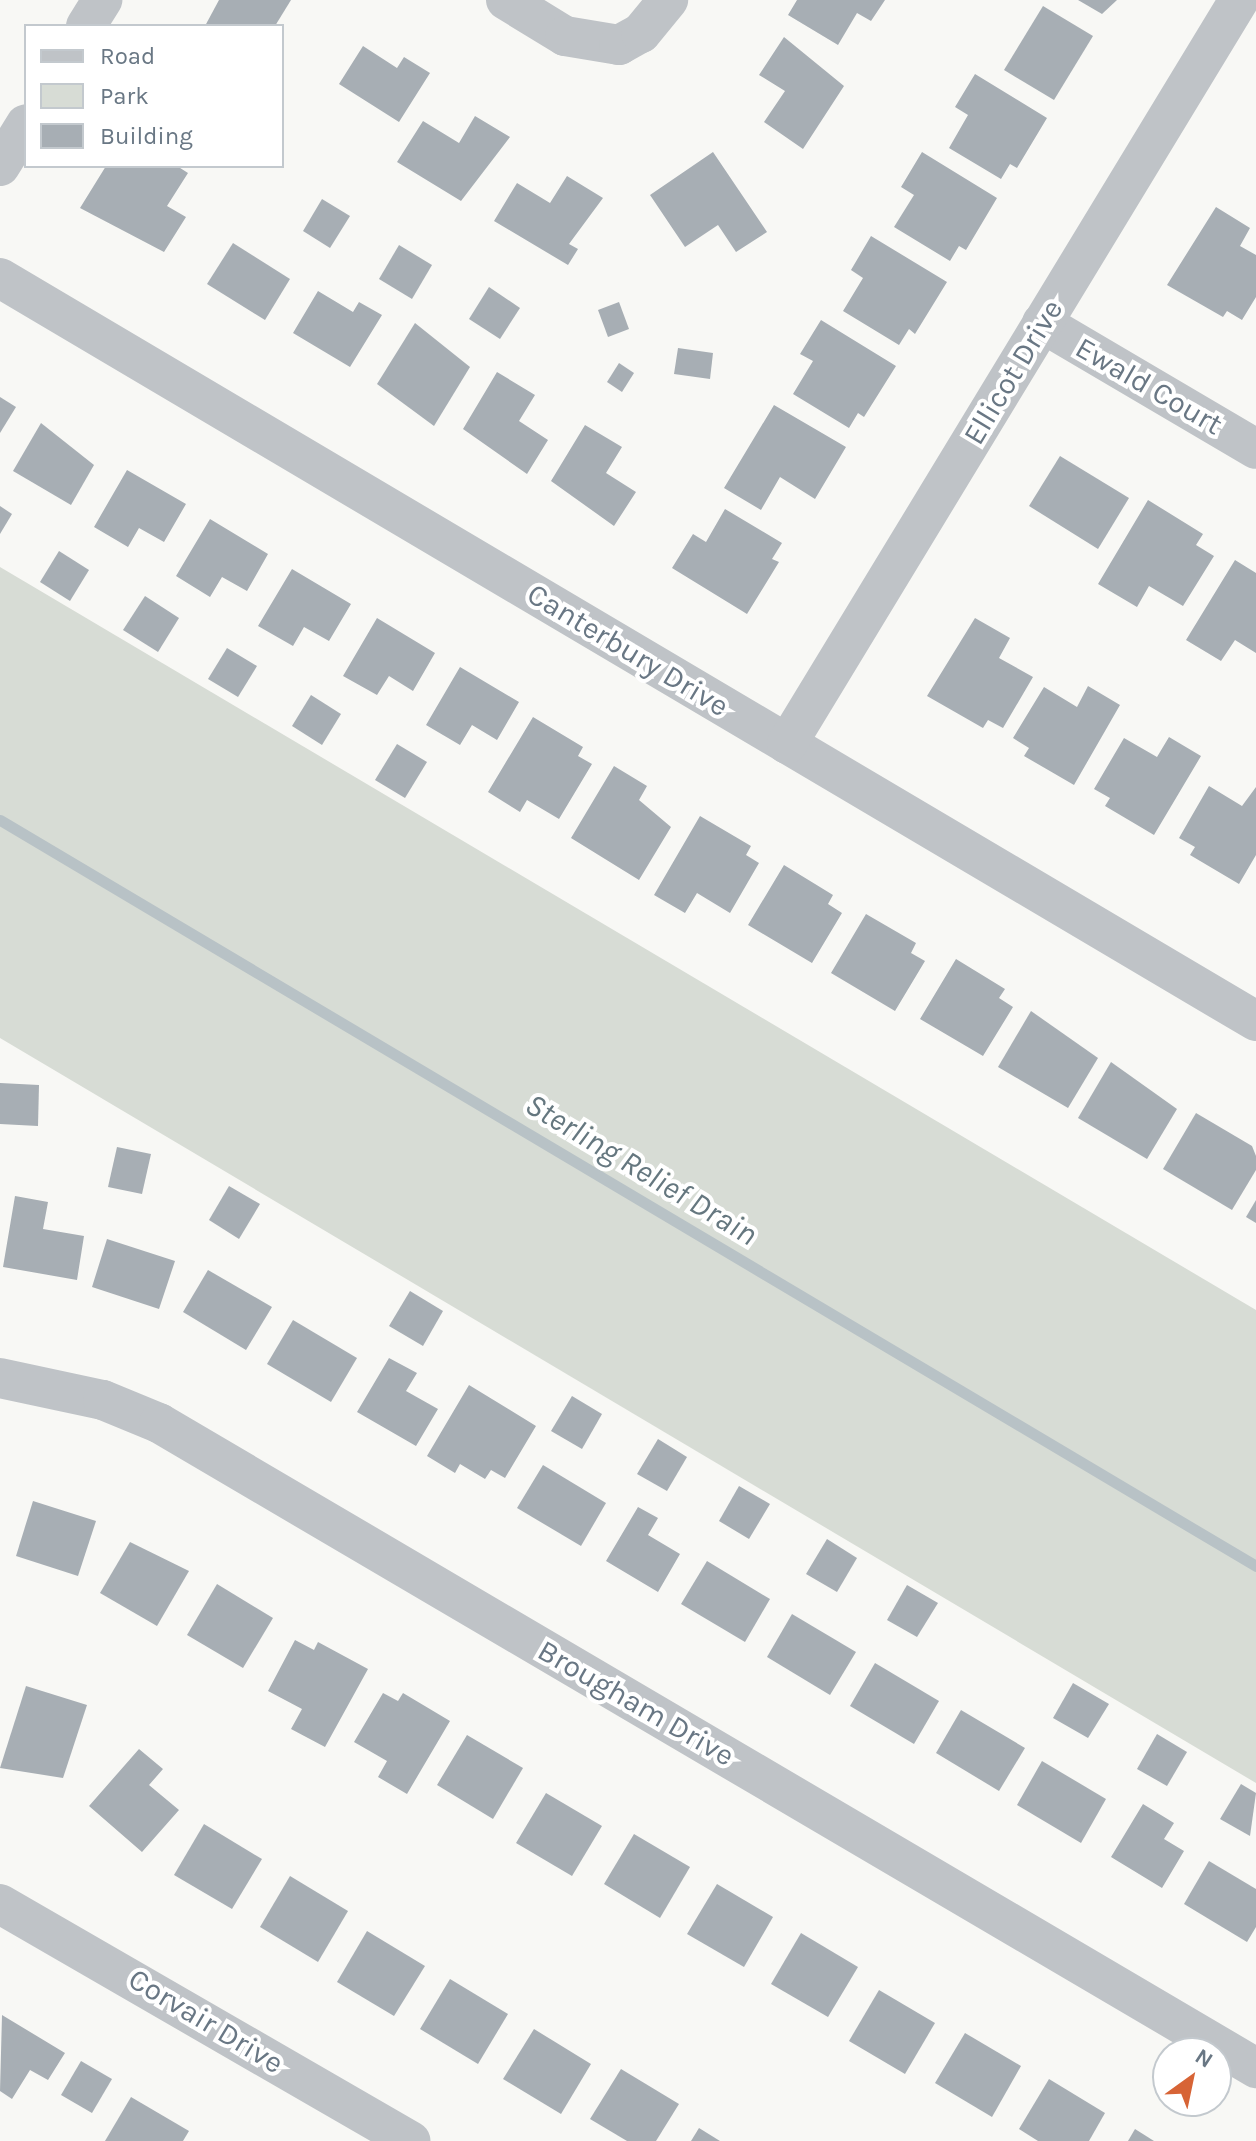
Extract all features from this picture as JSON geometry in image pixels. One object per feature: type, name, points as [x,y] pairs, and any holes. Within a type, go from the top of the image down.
[{"type":"street","points":[[87,24],[102,0]]},
{"type":"street","points":[[506,0],[565,36],[619,45],[641,33],[668,0]]},
{"type":"street","name":"Ellicot Drive","points":[[787,744],[1239,0]]},
{"type":"street","points":[[0,166],[24,127]]},
{"type":"street","name":"Canterbury Drive","points":[[0,278],[1256,1021]]},
{"type":"street","name":"Ewald Court","points":[[1042,323],[1256,449]]},
{"type":"street","name":"Brougham Drive","points":[[0,1378],[103,1400],[159,1423],[1256,2068]]},
{"type":"street","name":"Corvair Drive","points":[[0,1904],[410,2141]]},
{"type":"green space","points":[[0,567],[1256,1310],[1256,1783],[0,1038]]},
{"type":"building","points":[[219,0],[291,0],[276,24],[206,24]]},
{"type":"building","points":[[797,0],[885,0],[871,21],[857,13],[838,45],[788,15]]},
{"type":"building","points":[[1078,0],[1117,0],[1102,14]]},
{"type":"building","points":[[1043,6],[1093,36],[1054,100],[1004,70]]},
{"type":"building","points":[[784,37],[844,86],[803,149],[764,122],[785,91],[759,75]]},
{"type":"building","points":[[363,46],[397,68],[404,57],[430,73],[399,122],[339,84]]},
{"type":"building","points":[[975,74],[1047,118],[1017,168],[1010,164],[1001,179],[949,148],[968,115],[955,107]]},
{"type":"building","points":[[475,116],[510,137],[461,201],[397,162],[423,121],[459,143]]},
{"type":"building","points":[[713,152],[767,232],[736,252],[718,225],[685,247],[650,195]]},
{"type":"building","points":[[922,152],[997,198],[966,250],[959,246],[950,261],[894,227],[914,195],[901,187]]},
{"type":"building","points":[[105,168],[180,168],[188,173],[167,206],[186,217],[164,252],[80,208]]},
{"type":"building","points":[[567,176],[603,198],[569,244],[578,249],[568,265],[494,221],[517,183],[550,203]]},
{"type":"building","points":[[322,199],[350,216],[330,248],[303,231]]},
{"type":"building","points":[[1216,207],[1250,228],[1240,246],[1256,255],[1256,297],[1242,320],[1227,311],[1223,317],[1167,285]]},
{"type":"building","points":[[871,236],[947,282],[915,334],[909,329],[899,345],[843,311],[863,278],[851,270]]},
{"type":"building","points":[[233,243],[290,279],[265,320],[207,284]]},
{"type":"building","points":[[399,245],[432,265],[412,299],[379,279]]},
{"type":"building","points":[[489,287],[520,308],[500,339],[469,319]]},
{"type":"building","points":[[318,291],[353,312],[359,302],[382,315],[350,367],[293,333]]},
{"type":"building","points":[[619,302],[629,329],[608,337],[598,310]]},
{"type":"building","points":[[821,320],[896,366],[864,417],[858,413],[849,428],[793,394],[813,361],[800,354]]},
{"type":"building","points":[[415,323],[470,367],[434,426],[377,384]]},
{"type":"building","points":[[678,348],[713,353],[710,379],[674,374]]},
{"type":"building","points":[[619,363],[634,373],[622,392],[607,382]]},
{"type":"building","points":[[497,372],[535,395],[519,421],[548,440],[527,474],[463,429]]},
{"type":"building","points":[[0,397],[16,407],[0,433]]},
{"type":"building","points":[[774,405],[846,447],[815,499],[780,477],[761,510],[724,488]]},
{"type":"building","points":[[41,423],[94,465],[71,505],[13,471]]},
{"type":"building","points":[[585,425],[622,447],[606,473],[636,492],[614,526],[551,481]]},
{"type":"building","points":[[1060,456],[1129,498],[1098,549],[1029,506]]},
{"type":"building","points":[[127,470],[186,504],[164,542],[139,528],[128,547],[94,527]]},
{"type":"building","points":[[1148,500],[1203,534],[1196,545],[1214,556],[1183,606],[1149,586],[1137,607],[1098,584]]},
{"type":"building","points":[[0,506],[12,514],[0,534]]},
{"type":"building","points":[[725,509],[782,543],[772,559],[779,562],[747,614],[672,568],[693,534],[706,542]]},
{"type":"building","points":[[210,519],[268,554],[247,591],[222,577],[210,597],[176,576]]},
{"type":"building","points":[[59,551],[89,570],[70,601],[40,582]]},
{"type":"building","points":[[1235,560],[1256,573],[1256,653],[1235,640],[1221,661],[1186,640]]},
{"type":"building","points":[[292,569],[351,604],[329,641],[304,627],[293,646],[258,626]]},
{"type":"building","points":[[145,596],[179,618],[158,652],[123,630]]},
{"type":"building","points":[[377,618],[435,653],[413,691],[389,676],[377,695],[343,676]]},
{"type":"building","points":[[975,618],[1010,638],[999,658],[1033,677],[1003,728],[988,720],[983,728],[927,696]]},
{"type":"building","points":[[227,648],[257,666],[238,697],[208,679]]},
{"type":"building","points":[[460,667],[519,702],[497,740],[472,725],[460,745],[426,725]]},
{"type":"building","points":[[1088,686],[1120,705],[1074,785],[1024,756],[1029,748],[1013,738],[1044,687],[1077,707]]},
{"type":"building","points":[[311,695],[341,714],[322,745],[292,726]]},
{"type":"building","points":[[533,717],[583,747],[578,756],[592,764],[559,819],[527,800],[520,812],[488,792]]},
{"type":"building","points":[[1169,737],[1201,756],[1154,835],[1105,806],[1110,798],[1094,789],[1124,738],[1157,757]]},
{"type":"building","points":[[397,744],[427,762],[405,798],[375,780]]},
{"type":"building","points":[[614,766],[647,786],[639,800],[671,827],[639,880],[571,838]]},
{"type":"building","points":[[1209,786],[1242,806],[1256,787],[1256,855],[1239,884],[1190,855],[1195,847],[1179,838]]},
{"type":"building","points":[[700,816],[751,846],[746,855],[759,863],[730,913],[697,893],[685,913],[654,895]]},
{"type":"building","points":[[784,865],[833,895],[828,904],[842,913],[812,963],[748,925]]},
{"type":"building","points":[[866,914],[916,943],[911,953],[925,961],[895,1011],[831,973]]},
{"type":"building","points":[[956,959],[1005,989],[999,998],[1013,1007],[983,1056],[920,1019]]},
{"type":"building","points":[[1031,1011],[1098,1058],[1068,1108],[998,1067]]},
{"type":"building","points":[[1111,1062],[1177,1109],[1147,1159],[1078,1118]]},
{"type":"building","points":[[0,1083],[39,1085],[38,1126],[0,1124]]},
{"type":"building","points":[[1196,1113],[1252,1146],[1256,1156],[1256,1170],[1232,1210],[1163,1169]]},
{"type":"building","points":[[117,1147],[151,1154],[142,1194],[108,1187]]},
{"type":"building","points":[[229,1186],[260,1204],[239,1239],[209,1220]]},
{"type":"building","points":[[15,1196],[48,1202],[43,1229],[84,1236],[77,1280],[3,1267]]},
{"type":"building","points":[[1256,1200],[1256,1223],[1246,1217]]},
{"type":"building","points":[[107,1239],[175,1261],[159,1309],[92,1287]]},
{"type":"building","points":[[208,1270],[272,1307],[246,1350],[183,1312]]},
{"type":"building","points":[[410,1291],[443,1311],[423,1346],[389,1326]]},
{"type":"building","points":[[293,1320],[357,1358],[331,1402],[267,1364]]},
{"type":"building","points":[[389,1358],[417,1373],[406,1391],[438,1409],[416,1446],[357,1412]]},
{"type":"building","points":[[469,1385],[536,1426],[505,1478],[491,1470],[485,1479],[460,1464],[455,1473],[427,1456]]},
{"type":"building","points":[[572,1396],[602,1414],[582,1449],[551,1431]]},
{"type":"building","points":[[658,1439],[687,1457],[667,1491],[637,1474]]},
{"type":"building","points":[[543,1465],[606,1503],[581,1546],[517,1508]]},
{"type":"building","points":[[739,1486],[770,1504],[749,1539],[719,1521]]},
{"type":"building","points":[[33,1501],[96,1521],[78,1576],[16,1556]]},
{"type":"building","points":[[638,1507],[658,1518],[648,1535],[680,1554],[658,1592],[606,1561]]},
{"type":"building","points":[[827,1539],[857,1558],[837,1592],[806,1574]]},
{"type":"building","points":[[130,1542],[189,1571],[157,1626],[100,1593]]},
{"type":"building","points":[[707,1561],[770,1599],[745,1642],[681,1604]]},
{"type":"building","points":[[217,1584],[273,1618],[243,1668],[187,1635]]},
{"type":"building","points":[[907,1585],[938,1603],[917,1637],[887,1620]]},
{"type":"building","points":[[792,1614],[856,1652],[830,1695],[767,1657]]},
{"type":"building","points":[[295,1640],[314,1650],[318,1642],[368,1669],[325,1747],[291,1729],[302,1709],[268,1691]]},
{"type":"building","points":[[875,1663],[939,1701],[914,1744],[850,1706]]},
{"type":"building","points":[[1073,1683],[1109,1704],[1088,1738],[1053,1718]]},
{"type":"building","points":[[26,1686],[87,1705],[63,1778],[0,1768]]},
{"type":"building","points":[[383,1693],[398,1701],[403,1693],[450,1721],[407,1794],[378,1777],[387,1761],[354,1742]]},
{"type":"building","points":[[961,1710],[1025,1748],[999,1791],[936,1753]]},
{"type":"building","points":[[1157,1734],[1187,1752],[1167,1786],[1137,1769]]},
{"type":"building","points":[[467,1735],[523,1768],[493,1819],[437,1785]]},
{"type":"building","points":[[139,1749],[163,1769],[149,1785],[179,1810],[142,1852],[89,1806]]},
{"type":"building","points":[[1042,1761],[1106,1799],[1081,1843],[1017,1805]]},
{"type":"building","points":[[1241,1784],[1256,1793],[1250,1836],[1220,1819]]},
{"type":"building","points":[[546,1793],[602,1826],[572,1876],[516,1843]]},
{"type":"building","points":[[1143,1804],[1174,1823],[1164,1839],[1184,1851],[1162,1888],[1111,1857]]},
{"type":"building","points":[[204,1824],[262,1859],[232,1909],[174,1875]]},
{"type":"building","points":[[634,1834],[690,1867],[660,1918],[604,1884]]},
{"type":"building","points":[[1209,1861],[1256,1889],[1256,1927],[1247,1942],[1184,1904]]},
{"type":"building","points":[[290,1876],[348,1911],[318,1962],[260,1927]]},
{"type":"building","points":[[717,1884],[773,1917],[744,1967],[687,1934]]},
{"type":"building","points":[[367,1931],[425,1966],[394,2016],[337,1982]]},
{"type":"building","points":[[801,1933],[858,1967],[828,2017],[771,1984]]},
{"type":"building","points":[[450,1979],[508,2014],[478,2064],[420,2029]]},
{"type":"building","points":[[879,1990],[935,2023],[905,2074],[849,2041]]},
{"type":"building","points":[[2,2015],[65,2053],[48,2080],[30,2070],[12,2099],[0,2091]]},
{"type":"building","points":[[534,2029],[591,2064],[561,2114],[503,2079]]},
{"type":"building","points":[[965,2033],[1021,2066],[992,2117],[935,2083]]},
{"type":"building","points":[[81,2061],[112,2079],[92,2113],[61,2095]]},
{"type":"building","points":[[621,2069],[679,2104],[656,2141],[627,2141],[590,2119]]},
{"type":"building","points":[[1049,2079],[1105,2113],[1089,2141],[1038,2141],[1019,2129]]},
{"type":"building","points":[[131,2097],[189,2131],[183,2141],[105,2141]]},
{"type":"building","points":[[699,2128],[720,2141],[691,2141]]},
{"type":"building","points":[[1135,2129],[1154,2141],[1128,2141]]},
{"type":"waterway","name":"Sterling Relief Drain","points":[[0,820],[1256,1566]]}]
